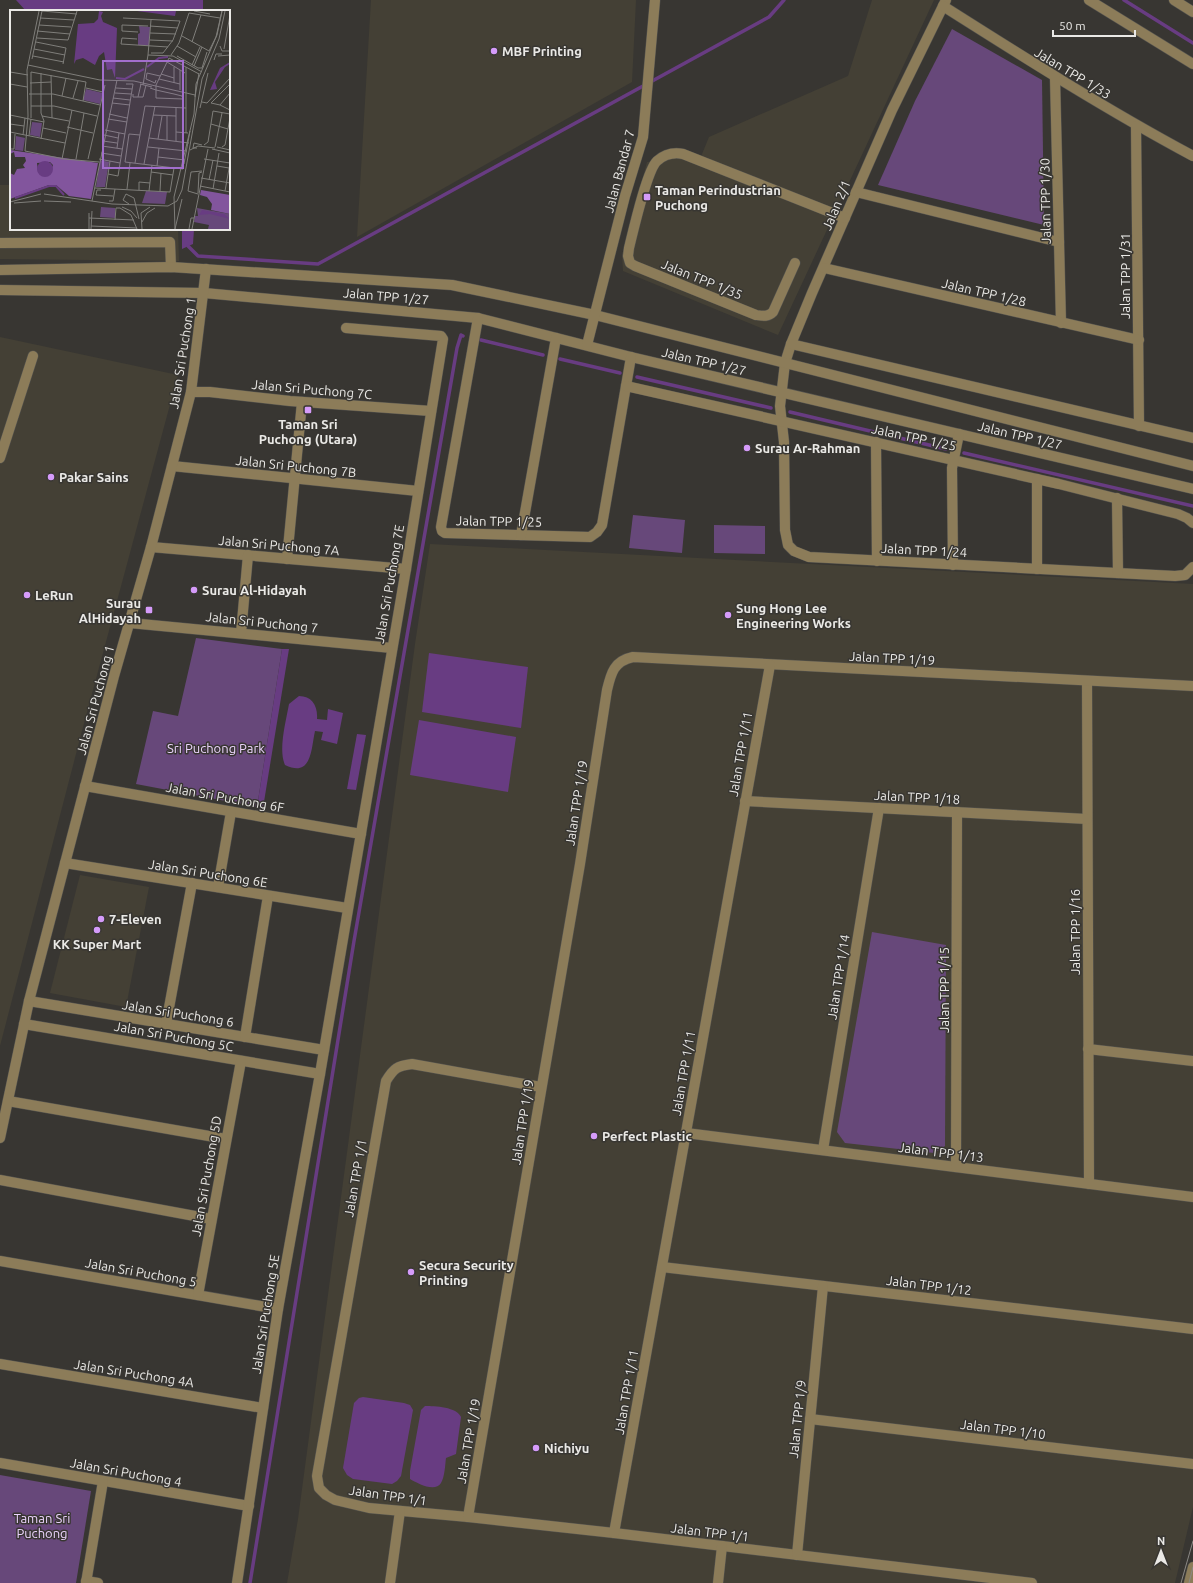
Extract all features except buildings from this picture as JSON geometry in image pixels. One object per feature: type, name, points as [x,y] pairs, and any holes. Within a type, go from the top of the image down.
[{"type":"street","name":"Jalan Bandar 7","points":[[587,345],[643,137],[655,0]]},
{"type":"street","points":[[1089,0],[1193,64]]},
{"type":"street","points":[[1174,0],[1193,12]]},
{"type":"street","name":"Jalan TPP 1/33","points":[[944,3],[1055,78],[1136,126],[1193,156]]},
{"type":"street","name":"Jalan 2/1","points":[[782,422],[780,406],[781,392],[785,363],[791,344],[892,110],[944,3]]},
{"type":"street","name":"Jalan TPP 1/30","points":[[1055,78],[1060,323]]},
{"type":"street","name":"Jalan TPP 1/31","points":[[1136,126],[1139,426]]},
{"type":"street","name":"Jalan TPP 1/35","points":[[795,263],[773,312],[769,316],[756,315],[630,263],[628,256],[629,248],[641,202],[654,165],[666,155],[674,153],[683,154],[845,218]]},
{"type":"street","points":[[856,192],[1059,242]]},
{"type":"street","points":[[0,243],[170,242],[171,268]]},
{"type":"street","name":"Jalan TPP 1/28","points":[[824,268],[1139,340]]},
{"type":"street","name":"Jalan TPP 1/27","points":[[0,270],[206,269],[452,285],[595,315],[1193,466]]},
{"type":"street","name":"Jalan Sri Puchong 1","points":[[0,1138],[29,1001],[114,676],[151,547],[191,392],[206,269]]},
{"type":"street","name":"Jalan TPP 1/27","points":[[0,290],[204,293],[478,318],[632,357],[1193,489]]},
{"type":"street","name":"Jalan TPP 1/25","points":[[478,318],[441,527],[442,531],[445,533],[590,537],[597,532],[602,525],[632,357]]},
{"type":"street","name":"Jalan Sri Puchong 7E","points":[[346,328],[443,337],[406,568],[347,908]]},
{"type":"street","points":[[521,535],[556,338]]},
{"type":"street","points":[[791,344],[1193,438]]},
{"type":"street","points":[[0,458],[33,356]]},
{"type":"street","name":"Jalan TPP 1/25","points":[[626,386],[953,459],[1118,498],[1178,514],[1193,523]]},
{"type":"street","name":"Jalan Sri Puchong 7C","points":[[191,392],[210,392],[302,402],[431,411]]},
{"type":"street","points":[[287,559],[302,402]]},
{"type":"street","name":"Jalan TPP 1/24","points":[[782,422],[785,448],[785,530],[788,545],[794,551],[809,557],[1175,576],[1184,575],[1193,567]]},
{"type":"street","points":[[952,565],[951,486],[953,459],[958,434]]},
{"type":"street","points":[[876,442],[877,560]]},
{"type":"street","name":"Jalan Sri Puchong 7B","points":[[172,466],[418,491]]},
{"type":"street","points":[[1037,479],[1037,569]]},
{"type":"street","points":[[1118,498],[1118,573]]},
{"type":"street","name":"Jalan Sri Puchong 7A","points":[[151,547],[406,568]]},
{"type":"street","points":[[240,633],[248,555]]},
{"type":"street","name":"Jalan Sri Puchong 7","points":[[130,623],[392,648]]},
{"type":"street","name":"Jalan TPP 1/19","points":[[468,1517],[580,864],[607,690],[612,671],[624,659],[633,657],[1193,686]]},
{"type":"street","name":"Jalan TPP 1/11","points":[[614,1533],[770,665]]},
{"type":"street","name":"Jalan TPP 1/16","points":[[1086,681],[1088,1184]]},
{"type":"street","name":"Jalan Sri Puchong 6F","points":[[85,786],[360,834]]},
{"type":"street","name":"Jalan TPP 1/18","points":[[745,801],[1087,819]]},
{"type":"street","name":"Jalan TPP 1/14","points":[[823,1150],[879,808]]},
{"type":"street","points":[[218,887],[231,812]]},
{"type":"street","name":"Jalan TPP 1/15","points":[[956,812],[956,1167]]},
{"type":"street","name":"Jalan Sri Puchong 6E","points":[[65,863],[347,908]]},
{"type":"street","points":[[166,1024],[192,883]]},
{"type":"street","points":[[245,1037],[268,896]]},
{"type":"street","name":"Jalan Sri Puchong 5E","points":[[237,1583],[278,1309],[320,1074],[347,908]]},
{"type":"street","name":"Jalan Sri Puchong 6","points":[[29,1001],[324,1050]]},
{"type":"street","name":"Jalan Sri Puchong 5C","points":[[24,1024],[320,1074]]},
{"type":"street","points":[[1088,1049],[1193,1061]]},
{"type":"street","name":"Jalan Sri Puchong 5D","points":[[198,1295],[240,1061]]},
{"type":"street","name":"Jalan TPP 1/1","points":[[541,1087],[412,1064],[401,1065],[392,1071],[386,1081],[317,1476],[319,1488],[326,1495],[335,1500],[368,1508],[614,1533],[1032,1583]]},
{"type":"street","points":[[8,1101],[226,1139]]},
{"type":"street","name":"Jalan TPP 1/13","points":[[686,1133],[1193,1197]]},
{"type":"street","points":[[0,1180],[211,1219]]},
{"type":"street","name":"Jalan Sri Puchong 5","points":[[0,1261],[278,1309]]},
{"type":"street","name":"Jalan TPP 1/12","points":[[662,1267],[1193,1329]]},
{"type":"street","name":"Jalan TPP 1/9","points":[[797,1555],[823,1286]]},
{"type":"street","name":"Jalan Sri Puchong 4A","points":[[0,1364],[263,1408]]},
{"type":"street","name":"Jalan TPP 1/10","points":[[810,1419],[1193,1464]]},
{"type":"street","name":"Jalan Sri Puchong 4","points":[[0,1463],[248,1506]]},
{"type":"street","points":[[98,1583],[86,1582],[103,1481]]},
{"type":"street","points":[[390,1583],[400,1511]]},
{"type":"street","points":[[718,1583],[722,1546]]},
{"type":"street","points":[[1189,1583],[1193,1567]]},
{"type":"shaded area","points":[[16,0],[203,0],[203,10],[25,10]]},
{"type":"shaded area","points":[[371,0],[636,0],[632,82],[357,237]]},
{"type":"shaded area","points":[[872,0],[934,0],[778,335],[623,271],[622,255],[647,162],[682,158],[698,164],[709,137],[848,76]]},
{"type":"shaded area","points":[[0,185],[10,185],[10,230],[178,230],[179,261],[0,259]]},
{"type":"shaded area","points":[[182,230],[194,230],[193,244],[182,249]]},
{"type":"shaded area","points":[[0,337],[178,375],[83,727],[0,1046]]},
{"type":"shaded area","points":[[430,544],[1193,584],[1193,1507],[1175,1583],[287,1583],[298,1519],[415,644]]},
{"type":"shaded area","points":[[282,649],[289,649],[263,808],[257,807]]},
{"type":"shaded area","points":[[429,653],[528,667],[521,728],[422,712]]},
{"type":"shaded area","points":[[299,696],[304,696],[311,700],[315,706],[317,719],[327,720],[328,709],[343,713],[337,744],[321,740],[323,732],[315,731],[309,760],[301,768],[294,768],[285,765],[282,744],[289,704]]},
{"type":"shaded area","points":[[419,720],[516,737],[508,792],[410,775]]},
{"type":"shaded area","points":[[357,734],[366,735],[356,790],[347,789]]},
{"type":"shaded area","points":[[80,875],[149,887],[126,1007],[50,993]]},
{"type":"shaded area","points":[[363,1397],[404,1403],[410,1405],[413,1410],[401,1476],[392,1484],[353,1479],[347,1475],[343,1468],[354,1403],[359,1398]]},
{"type":"shaded area","points":[[425,1406],[450,1409],[455,1411],[461,1417],[456,1454],[446,1458],[441,1483],[435,1487],[426,1486],[410,1479],[410,1471],[421,1410]]},
{"type":"green space","points":[[952,29],[1042,80],[1044,225],[878,185],[915,101]]},
{"type":"green space","points":[[633,515],[685,520],[682,553],[629,548]]},
{"type":"green space","points":[[714,525],[765,526],[765,554],[714,553]]},
{"type":"green space","name":"Sri Puchong Park","points":[[196,638],[282,649],[257,807],[136,784],[153,711],[178,716]]},
{"type":"green space","points":[[872,932],[946,945],[945,1146],[934,1153],[845,1143],[837,1132]]},
{"type":"green space","name":"Taman Sri Puchong","points":[[0,1475],[91,1491],[76,1583],[0,1583]]},
{"type":"waterway","points":[[188,246],[198,256],[318,264],[769,17],[784,0]]},
{"type":"waterway","points":[[1124,0],[1193,43]]},
{"type":"waterway","points":[[250,1583],[354,941],[457,348],[461,335],[463,336]]},
{"type":"waterway","points":[[481,340],[543,355]]},
{"type":"waterway","points":[[560,359],[620,373]]},
{"type":"waterway","points":[[637,377],[771,408]]},
{"type":"waterway","points":[[790,412],[946,449]]},
{"type":"waterway","points":[[964,453],[1193,506]]},
{"type":"tram line","points":[[1181,1583],[1193,1541]]},
{"type":"tram line","points":[[1189,1583],[1193,1567]]},
{"type":"place","name":"MBF Printing","points":[[494,51]]},
{"type":"place","name":"Taman Perindustrian Puchong","points":[[647,197]]},
{"type":"place","name":"Taman Sri Puchong (Utara)","points":[[308,410]]},
{"type":"place","name":"Surau Ar-Rahman","points":[[747,448]]},
{"type":"place","name":"Pakar Sains","points":[[51,477]]},
{"type":"place","name":"Surau Al-Hidayah","points":[[194,590]]},
{"type":"place","name":"LeRun","points":[[27,595]]},
{"type":"place","name":"Surau AlHidayah","points":[[149,610]]},
{"type":"place","name":"Sung Hong Lee Engineering Works","points":[[728,615]]},
{"type":"place","name":"7-Eleven","points":[[101,919]]},
{"type":"place","name":"KK Super Mart","points":[[97,930]]},
{"type":"place","name":"Perfect Plastic","points":[[594,1136]]},
{"type":"place","name":"Secura Security Printing","points":[[411,1272]]},
{"type":"place","name":"Nichiyu","points":[[536,1448]]}]
